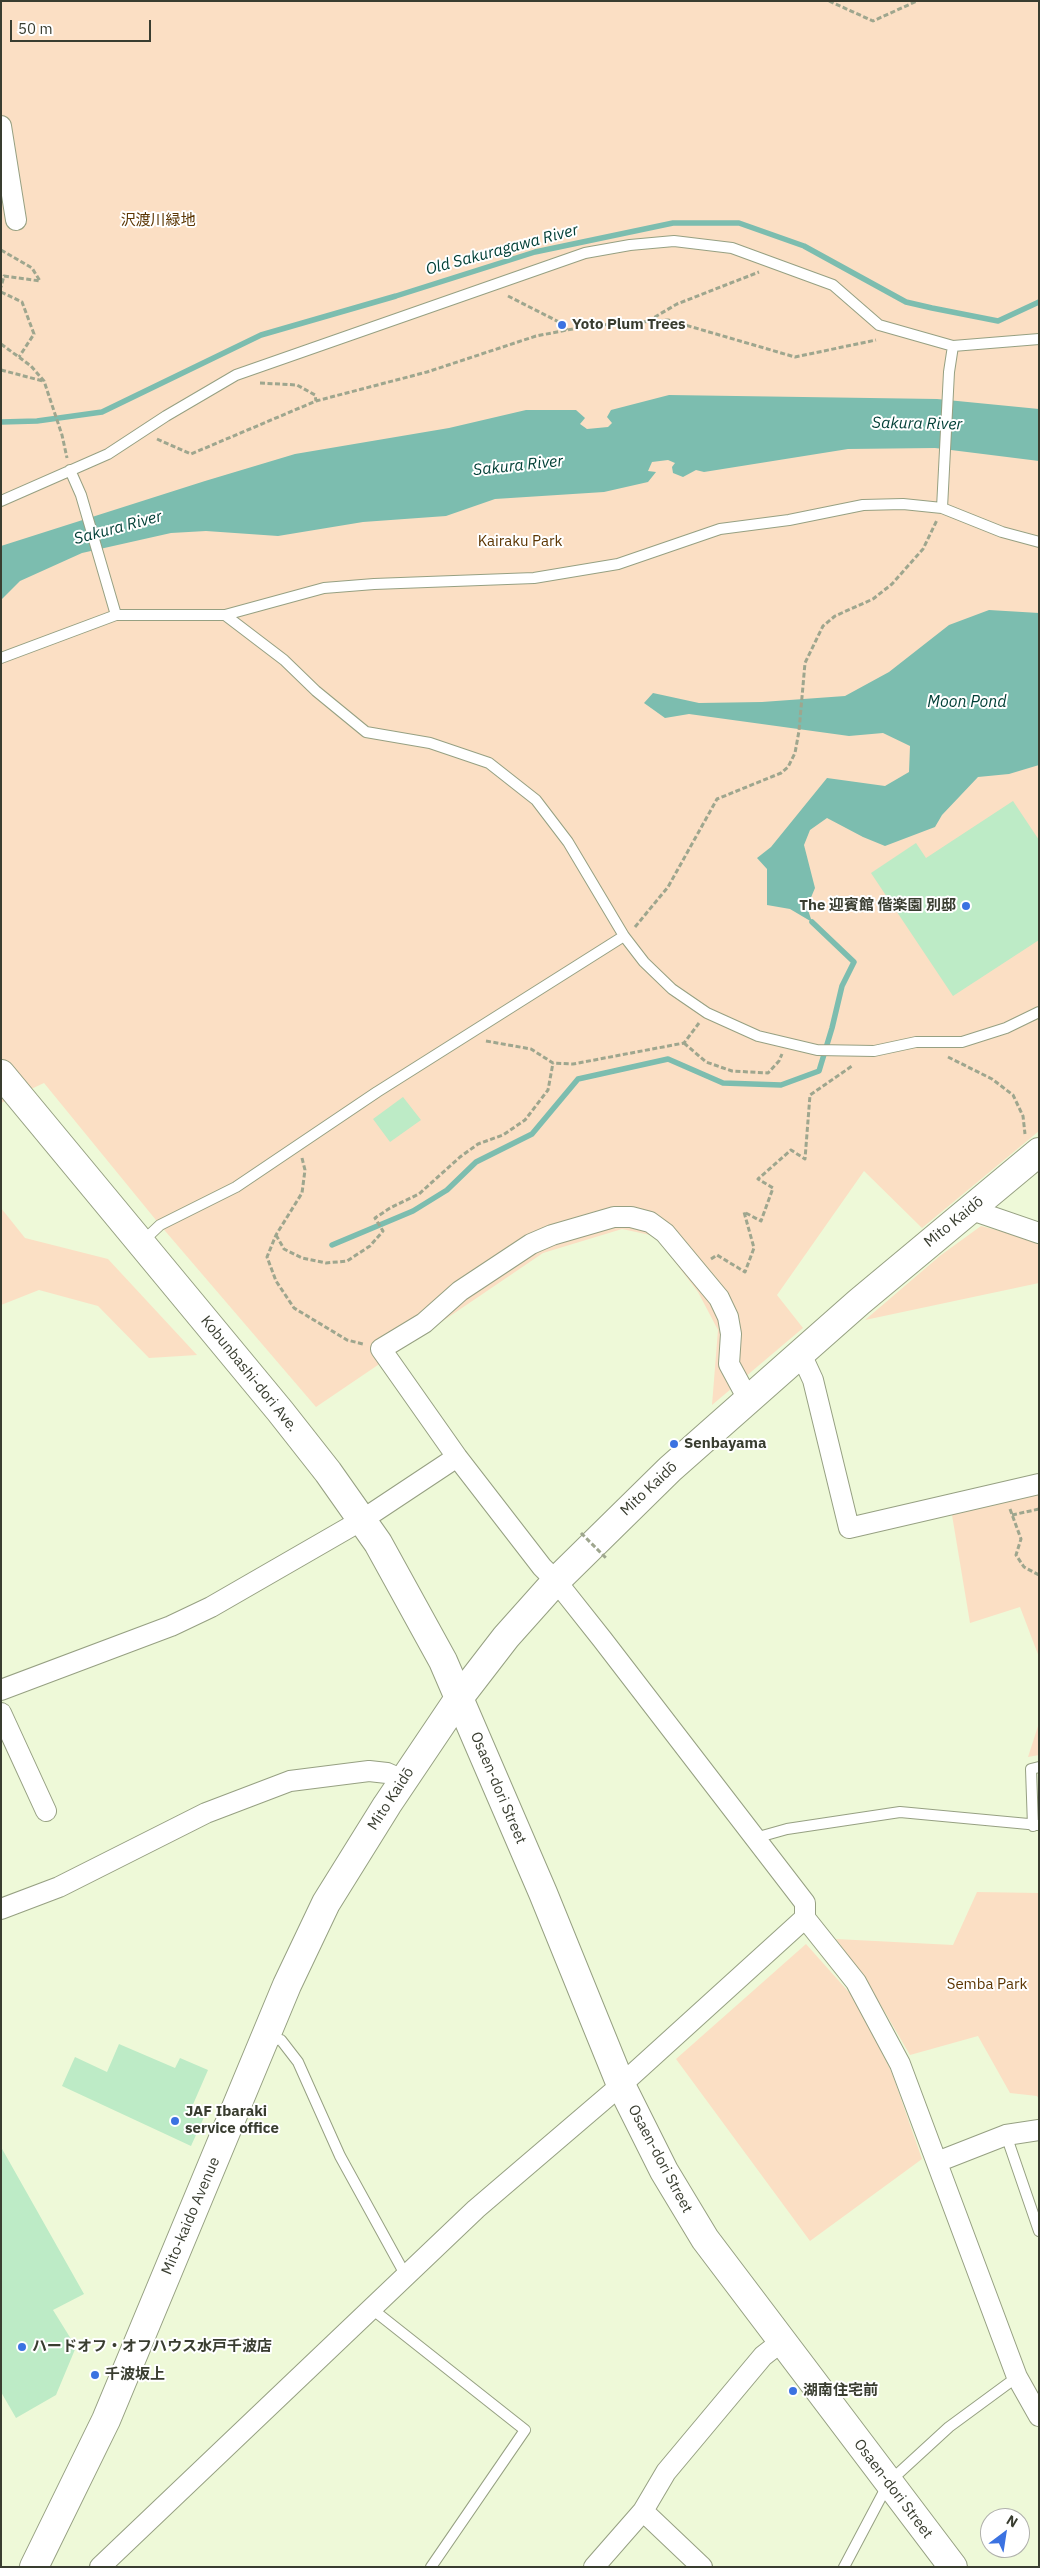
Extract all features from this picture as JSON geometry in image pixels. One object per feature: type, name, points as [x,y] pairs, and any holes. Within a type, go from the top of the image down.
[{"type":"street","points":[[1,126],[16,220]]},
{"type":"street","name":"Kobunbashi-dori Ave.","points":[[3,1079],[280,1411],[362,1520],[394,1570],[426,1628],[459,1698]]},
{"type":"street","name":"Mito Kaidō","points":[[403,1780],[459,1698],[506,1637],[556,1580],[670,1469],[969,1209],[1035,1156]]},
{"type":"street","points":[[969,1209],[1039,1233]]},
{"type":"street","points":[[749,1400],[729,1364],[731,1334],[728,1317],[719,1298],[665,1233],[650,1222],[631,1217],[614,1217],[552,1235],[531,1244],[460,1291],[424,1323],[381,1349],[457,1457],[542,1567],[556,1580],[805,1903],[805,1918],[856,1982],[900,2064],[1017,2377],[1039,2416]]},
{"type":"street","points":[[801,1354],[813,1380],[849,1528],[1039,1484]]},
{"type":"street","points":[[1,1690],[171,1626],[210,1608],[362,1520],[457,1457]]},
{"type":"street","name":"Osaen-dori Street","points":[[459,1698],[543,1893],[621,2085],[664,2171],[705,2239],[953,2567]]},
{"type":"street","points":[[1,1713],[46,1811]]},
{"type":"street","points":[[1,1909],[59,1887],[206,1813],[290,1781],[369,1771],[387,1773],[403,1780]]},
{"type":"street","name":"Mito-kaido Avenue","points":[[34,2567],[106,2420],[287,1985],[326,1903],[403,1780]]},
{"type":"street","points":[[100,2567],[476,2209],[621,2085],[805,1918]]},
{"type":"street","points":[[937,2162],[1006,2135],[1039,2130]]},
{"type":"street","points":[[594,2567],[643,2511],[666,2472],[764,2356],[781,2342]]},
{"type":"street","points":[[643,2511],[702,2567]]},
{"type":"lane","points":[[1,501],[108,454],[143,430],[242,374],[490,285],[585,254],[674,241],[732,248],[833,286],[879,325],[953,346],[1039,339]]},
{"type":"lane","points":[[942,508],[949,372],[953,346]]},
{"type":"lane","points":[[70,470],[81,495],[103,576],[116,615]]},
{"type":"lane","points":[[1,658],[116,615],[226,615],[324,588],[374,584],[534,578],[618,564],[720,529],[863,505],[903,504],[942,508],[1002,532],[1039,542]]},
{"type":"lane","points":[[226,615],[284,660],[316,691],[366,732],[430,743],[489,763],[528,793],[536,800],[568,842],[624,936],[644,962],[672,989],[707,1013],[758,1036],[817,1050],[874,1051],[916,1042],[962,1042],[1006,1028],[1039,1012]]},
{"type":"lane","points":[[141,1243],[160,1225],[236,1187],[298,1145],[624,936]]},
{"type":"lane","points":[[756,1838],[786,1829],[900,1812],[1036,1826],[1031,1769],[1039,1767]]},
{"type":"lane","points":[[265,2039],[281,2040],[298,2062],[340,2156],[406,2276]]},
{"type":"lane","points":[[1006,2135],[1039,2231]]},
{"type":"lane","points":[[372,2309],[525,2430],[431,2567]]},
{"type":"lane","points":[[844,2567],[889,2482],[949,2427],[1017,2377]]},
{"type":"path","points":[[829,1],[873,21],[917,1]]},
{"type":"path","points":[[1,250],[32,268],[40,281],[4,276],[1,287]]},
{"type":"path","points":[[648,322],[677,304],[761,271]]},
{"type":"path","points":[[490,285],[561,323],[567,330]]},
{"type":"path","points":[[1,292],[22,302],[34,334],[19,357]]},
{"type":"path","points":[[143,430],[170,446],[191,454],[316,401],[428,372],[536,336],[588,326],[668,320],[795,357],[906,333]]},
{"type":"path","points":[[1,344],[31,366],[44,381],[62,436],[70,470]]},
{"type":"path","points":[[1,370],[44,381]]},
{"type":"path","points":[[242,374],[260,383],[297,385],[315,395],[316,401]]},
{"type":"path","points":[[624,936],[639,923],[668,887],[717,799],[781,773],[788,767],[795,752],[799,731],[805,663],[823,626],[835,616],[873,599],[892,584],[923,549],[942,508]]},
{"type":"path","points":[[466,1037],[531,1049],[553,1063],[573,1064],[684,1043],[707,1013]]},
{"type":"path","points":[[916,1042],[992,1078],[1013,1095],[1023,1116],[1035,1156]]},
{"type":"path","points":[[684,1043],[706,1062],[732,1071],[768,1073],[780,1061],[787,1043]]},
{"type":"path","points":[[696,1268],[717,1254],[744,1272],[754,1248],[744,1212],[761,1221],[773,1188],[758,1179],[791,1150],[805,1159],[810,1095],[874,1051]]},
{"type":"path","points":[[276,1235],[284,1249],[302,1258],[326,1263],[346,1261],[370,1246],[383,1231],[375,1218],[390,1208],[419,1194],[460,1157],[478,1144],[503,1135],[525,1120],[548,1090],[553,1063]]},
{"type":"path","points":[[298,1145],[305,1170],[302,1193],[276,1235],[267,1257],[276,1281],[294,1308],[347,1340],[381,1349]]},
{"type":"path","points":[[1002,1492],[1021,1539],[1016,1555],[1024,1567],[1039,1574]]},
{"type":"path","points":[[1012,1515],[1039,1509]]},
{"type":"path","points":[[581,1533],[607,1560]]},
{"type":"green space","name":"Kairaku Park","points":[[1,1],[1039,1],[1039,1131],[922,1228],[864,1171],[777,1295],[803,1328],[712,1405],[718,1330],[698,1292],[655,1236],[622,1229],[543,1253],[316,1407],[160,1225],[44,1083],[1,1103]]},
{"type":"green space","points":[[1,1208],[25,1238],[108,1259],[197,1355],[149,1358],[98,1306],[39,1290],[1,1305]]},
{"type":"green space","points":[[981,1226],[1039,1241],[1039,1283],[865,1320],[941,1255]]},
{"type":"green space","points":[[1039,1484],[1039,1657],[1020,1607],[970,1623],[950,1503]]},
{"type":"green space","points":[[1039,1723],[1039,1755],[1028,1757]]},
{"type":"green space","name":"Semba Park","points":[[977,1892],[1039,1893],[1039,2099],[1037,2096],[1010,2093],[978,2036],[910,2055],[866,1980],[836,1939],[953,1945]]},
{"type":"green space","points":[[806,1944],[855,1999],[892,2073],[922,2159],[810,2241],[676,2059]]},
{"type":"water","name":"Sakura River","points":[[669,395],[937,399],[1039,409],[1039,461],[935,448],[848,449],[704,472],[696,470],[683,477],[673,473],[672,467],[675,463],[668,460],[652,462],[648,471],[656,472],[648,482],[604,492],[495,499],[446,516],[363,522],[278,536],[206,531],[171,533],[82,553],[20,581],[1,600],[1,546],[205,481],[295,454],[449,428],[526,410],[576,410],[585,418],[580,424],[587,429],[608,427],[612,423],[607,417],[611,410]]},
{"type":"water","name":"Moon Pond","points":[[989,610],[1039,613],[1039,765],[1009,774],[978,777],[942,815],[935,827],[885,846],[827,818],[810,830],[804,845],[815,888],[807,907],[812,922],[790,909],[767,905],[767,869],[757,858],[771,847],[827,778],[885,786],[909,772],[910,746],[883,733],[849,736],[689,714],[665,718],[644,703],[653,693],[699,703],[762,702],[845,696],[889,672],[949,625]]},
{"type":"building","name":"The 迎賓館 偕楽園 別邸","points":[[1013,801],[1039,840],[1039,940],[953,996],[871,873],[916,843],[926,858]]},
{"type":"building","points":[[403,1097],[421,1120],[390,1142],[373,1119]]},
{"type":"building","points":[[119,2044],[175,2068],[180,2058],[208,2070],[191,2109],[205,2115],[191,2146],[62,2086],[75,2057],[107,2072]]},
{"type":"building","points":[[1,2147],[84,2294],[53,2310],[76,2347],[56,2395],[16,2418],[1,2392]]},
{"type":"waterway","name":"Old Sakuragawa River","points":[[1,422],[37,421],[102,412],[261,335],[396,296],[535,252],[673,223],[739,223],[804,246],[906,302],[932,308],[998,321],[1039,302]]},
{"type":"waterway","points":[[332,1245],[413,1211],[447,1190],[476,1162],[532,1134],[578,1079],[668,1059],[723,1083],[781,1085],[819,1071],[842,986],[854,962],[812,922]]},
{"type":"place","name":"Yoto Plum Trees","points":[[562,325]]},
{"type":"place","name":"The 迎賓館 偕楽園 別邸","points":[[966,906]]},
{"type":"place","name":"Senbayama","points":[[674,1444]]},
{"type":"place","name":"JAF Ibaraki service office","points":[[175,2121]]},
{"type":"place","name":"ハードオフ・オフハウス水戸千波店","points":[[22,2347]]},
{"type":"place","name":"千波坂上","points":[[95,2375]]},
{"type":"place","name":"湖南住宅前","points":[[793,2391]]},
{"type":"park label","name":"沢渡川緑地","points":[[158,221]]}]
